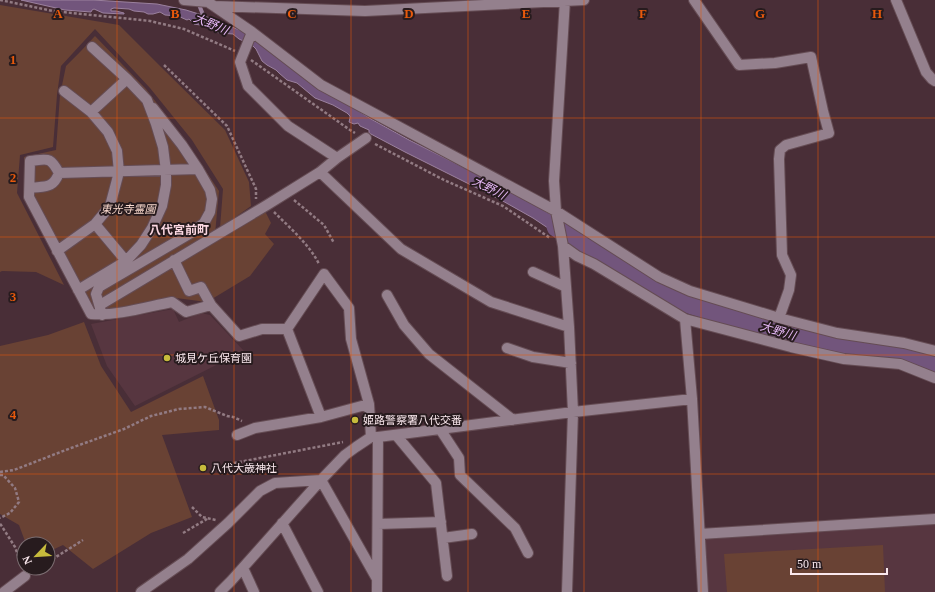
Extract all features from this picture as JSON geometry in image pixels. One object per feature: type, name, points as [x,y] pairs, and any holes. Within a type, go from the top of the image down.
[{"type":"street","points":[[184,0],[210,3],[365,11],[584,0]]},
{"type":"street","points":[[694,0],[739,65],[775,63],[811,57],[829,132],[786,145],[780,150],[782,255],[791,275],[789,290],[779,318]]},
{"type":"street","points":[[896,0],[926,72],[935,81]]},
{"type":"street","points":[[565,1],[554,180],[556,211],[562,243],[570,327],[573,412],[567,592]]},
{"type":"street","points":[[210,3],[252,32],[321,84],[556,211],[659,277],[690,291],[779,318],[837,333],[904,343],[935,351]]},
{"type":"street","points":[[252,32],[240,62],[248,86],[288,126],[337,158]]},
{"type":"street","points":[[92,47],[127,79],[147,100],[182,145],[198,169],[210,190],[212,199],[210,212],[204,223],[191,233],[99,287],[96,294],[101,310]]},
{"type":"street","points":[[91,112],[127,79]]},
{"type":"street","points":[[57,251],[95,224],[110,206],[119,172],[117,151],[108,132],[91,112],[64,91]]},
{"type":"street","points":[[78,290],[126,261],[141,245],[152,228],[162,206],[166,185],[163,147],[147,100]]},
{"type":"street","points":[[30,188],[50,186],[56,181],[59,173],[54,163],[46,159],[30,160],[29,197],[91,314],[101,310],[174,260],[320,172],[366,138]]},
{"type":"street","points":[[59,173],[198,169]]},
{"type":"street","points":[[320,172],[401,249],[491,302],[570,327]]},
{"type":"street","points":[[95,224],[126,261]]},
{"type":"street","points":[[562,243],[577,256],[594,264],[685,319],[791,347],[844,358],[900,364],[935,378]]},
{"type":"street","points":[[174,260],[189,291],[201,287],[211,305],[239,336],[262,329],[287,329]]},
{"type":"street","points":[[533,272],[566,287]]},
{"type":"street","points":[[287,329],[324,274],[349,308],[351,339],[369,404],[375,437],[378,524],[377,592]]},
{"type":"street","points":[[388,295],[404,325],[429,354],[513,420]]},
{"type":"street","points":[[101,310],[117,313],[172,302],[186,312],[211,305]]},
{"type":"street","points":[[685,319],[692,399],[703,592]]},
{"type":"street","points":[[287,329],[321,417]]},
{"type":"street","points":[[507,348],[534,357],[571,363]]},
{"type":"street","points":[[220,592],[321,480],[346,455],[356,447],[375,437],[573,412],[692,399]]},
{"type":"street","points":[[237,435],[255,428],[321,417],[369,404]]},
{"type":"street","points":[[440,429],[459,458],[460,475],[515,528],[528,553]]},
{"type":"street","points":[[396,435],[436,483],[447,576]]},
{"type":"street","points":[[141,592],[188,559],[228,523],[260,491],[275,483],[321,480]]},
{"type":"street","points":[[321,480],[377,580]]},
{"type":"street","points":[[700,534],[935,519]]},
{"type":"street","points":[[378,524],[441,522]]},
{"type":"street","points":[[282,523],[318,592]]},
{"type":"street","points":[[443,538],[472,534]]},
{"type":"street","points":[[243,568],[254,592]]},
{"type":"street","points":[[4,592],[25,576]]},
{"type":"path","points":[[0,0],[53,11],[109,18],[150,21],[184,29],[243,54],[350,130],[444,180],[503,206],[562,243]]},
{"type":"path","points":[[164,64],[227,126],[256,190],[256,211]]},
{"type":"path","points":[[286,193],[324,225],[334,243]]},
{"type":"path","points":[[267,205],[316,257],[324,274]]},
{"type":"path","points":[[0,474],[124,429],[151,416],[179,409],[205,407],[226,416],[233,417],[255,428]]},
{"type":"path","points":[[229,464],[349,441]]},
{"type":"path","points":[[0,474],[3,475],[15,488],[19,502],[10,512],[0,518]]},
{"type":"path","points":[[192,507],[202,517],[228,523]]},
{"type":"path","points":[[183,533],[208,519]]},
{"type":"path","points":[[0,524],[16,547]]},
{"type":"path","points":[[56,557],[83,540]]},
{"type":"shaded area","name":"城見ケ丘保育園","points":[[173,309],[179,322],[201,313],[210,315],[244,351],[135,406],[107,366],[91,324]]},
{"type":"shaded area","points":[[935,522],[935,592],[707,592],[704,538]]},
{"type":"green space","points":[[0,5],[119,25],[225,130],[249,182],[251,206],[220,228],[223,189],[192,140],[150,88],[95,29],[61,66],[53,147],[20,155],[17,193],[64,285],[36,272],[0,272]]},
{"type":"green space","name":"東光寺霊園","points":[[95,36],[146,89],[188,144],[219,191],[215,234],[262,205],[271,223],[265,234],[274,244],[250,276],[207,302],[176,298],[85,313],[25,197],[24,157],[56,150],[60,95],[66,66]]},
{"type":"green space","points":[[84,322],[101,366],[131,412],[203,376],[219,420],[219,430],[162,435],[192,517],[151,533],[93,569],[63,545],[56,548],[56,536],[23,536],[19,525],[0,514],[0,346],[48,335]]},
{"type":"green space","points":[[883,545],[885,592],[727,592],[724,554]]},
{"type":"water","points":[[21,0],[93,0],[157,4],[202,15],[247,33],[304,76],[371,119],[409,140],[489,180],[542,209],[587,237],[581,250],[533,218],[501,200],[369,133],[369,130],[360,126],[358,123],[354,124],[349,122],[350,116],[347,113],[333,105],[315,98],[297,83],[287,80],[276,70],[267,65],[262,61],[256,49],[252,45],[239,39],[233,34],[219,33],[216,31],[214,26],[204,23],[200,25],[194,24],[189,19],[187,20],[178,16],[165,15],[160,12],[148,14],[129,9],[114,8],[111,9],[111,11],[124,14],[103,13],[94,9],[91,12],[65,10]]},
{"type":"waterway","points":[[198,2],[205,20]]},
{"type":"waterway","name":"大野川","points":[[558,226],[602,256],[663,293],[793,337],[904,355],[935,363]]},
{"type":"place","name":"城見ケ丘保育園","points":[[167,358]]},
{"type":"place","name":"姫路警察署八代交番","points":[[355,420]]},
{"type":"place","name":"八代大歳神社","points":[[203,468]]},
{"type":"district","name":"八代宮前町","points":[[179,230]]}]
